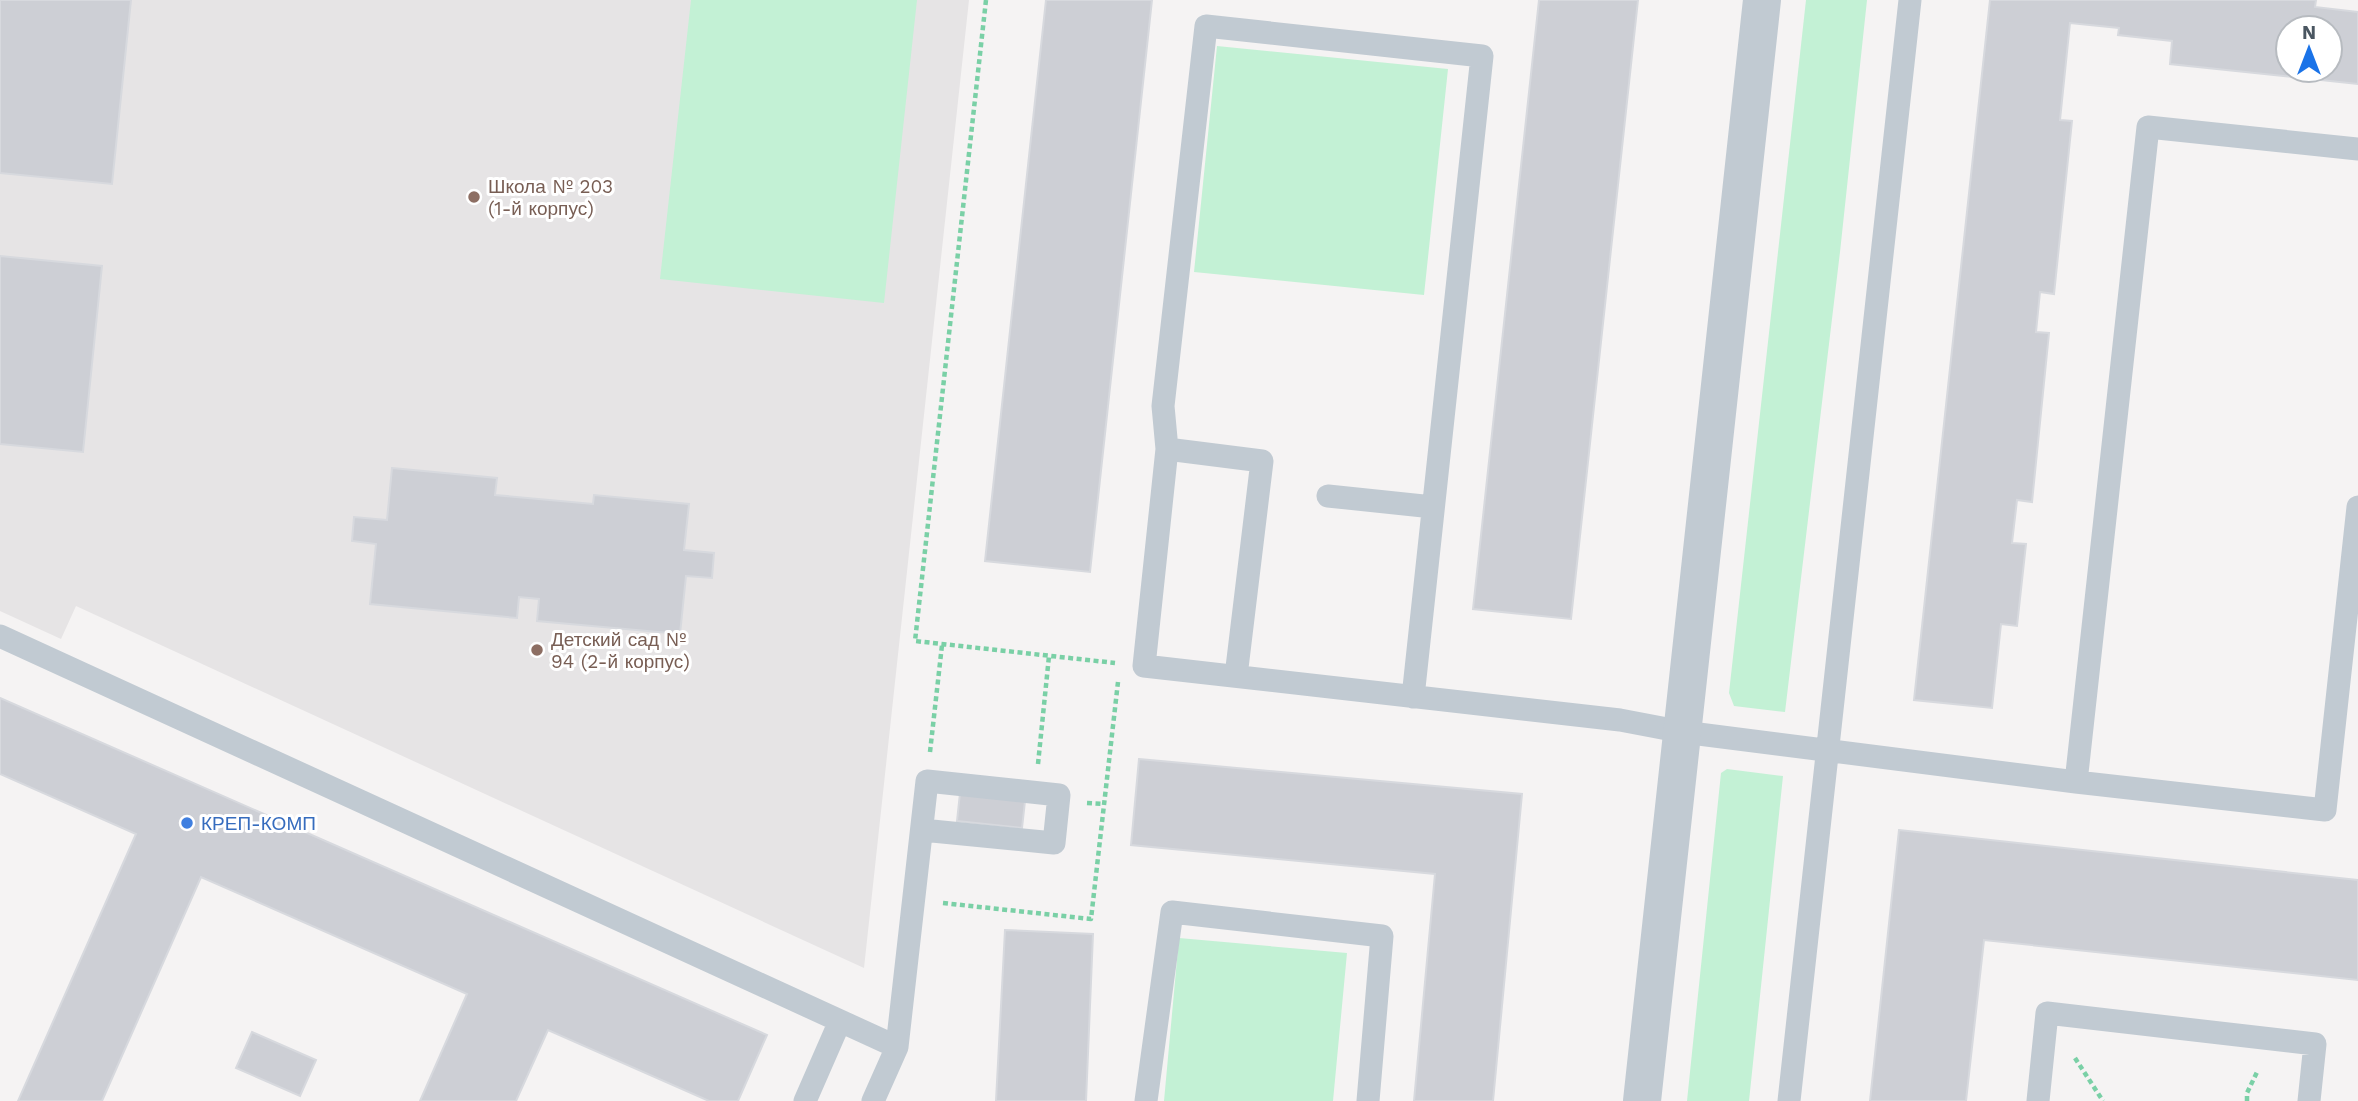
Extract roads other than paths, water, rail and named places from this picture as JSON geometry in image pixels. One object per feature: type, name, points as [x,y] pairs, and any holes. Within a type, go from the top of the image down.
[{"type":"street","points":[[1642,1101],[1762,0]]},
{"type":"lane","points":[[1789,1101],[1910,0]]},
{"type":"lane","points":[[1413,696],[1482,57],[1206,26],[1163,406],[1167,449],[1144,666],[1620,720],[1683,732],[2076,782],[2325,810],[2358,507]]},
{"type":"lane","points":[[2076,782],[2148,127],[2358,149]]},
{"type":"lane","points":[[1167,449],[1262,461],[1236,676]]},
{"type":"lane","points":[[1328,496],[1433,508]]},
{"type":"lane","points":[[0,636],[897,1047]]},
{"type":"lane","points":[[873,1101],[897,1047],[927,781],[1059,795],[1054,843],[922,830]]},
{"type":"lane","points":[[1146,1101],[1172,912],[1382,936],[1368,1101]]},
{"type":"lane","points":[[2038,1101],[2047,1013],[2315,1044],[2309,1101]]},
{"type":"lane","points":[[805,1101],[840,1021]]},
{"type":"place","name":"Школа № 203 (1-й корпус)","points":[[474,197]]},
{"type":"place","name":"Детский сад № 94 (2-й корпус)","points":[[537,650]]},
{"type":"place","name":"КРЕП-КОМП","points":[[187,823]]}]
